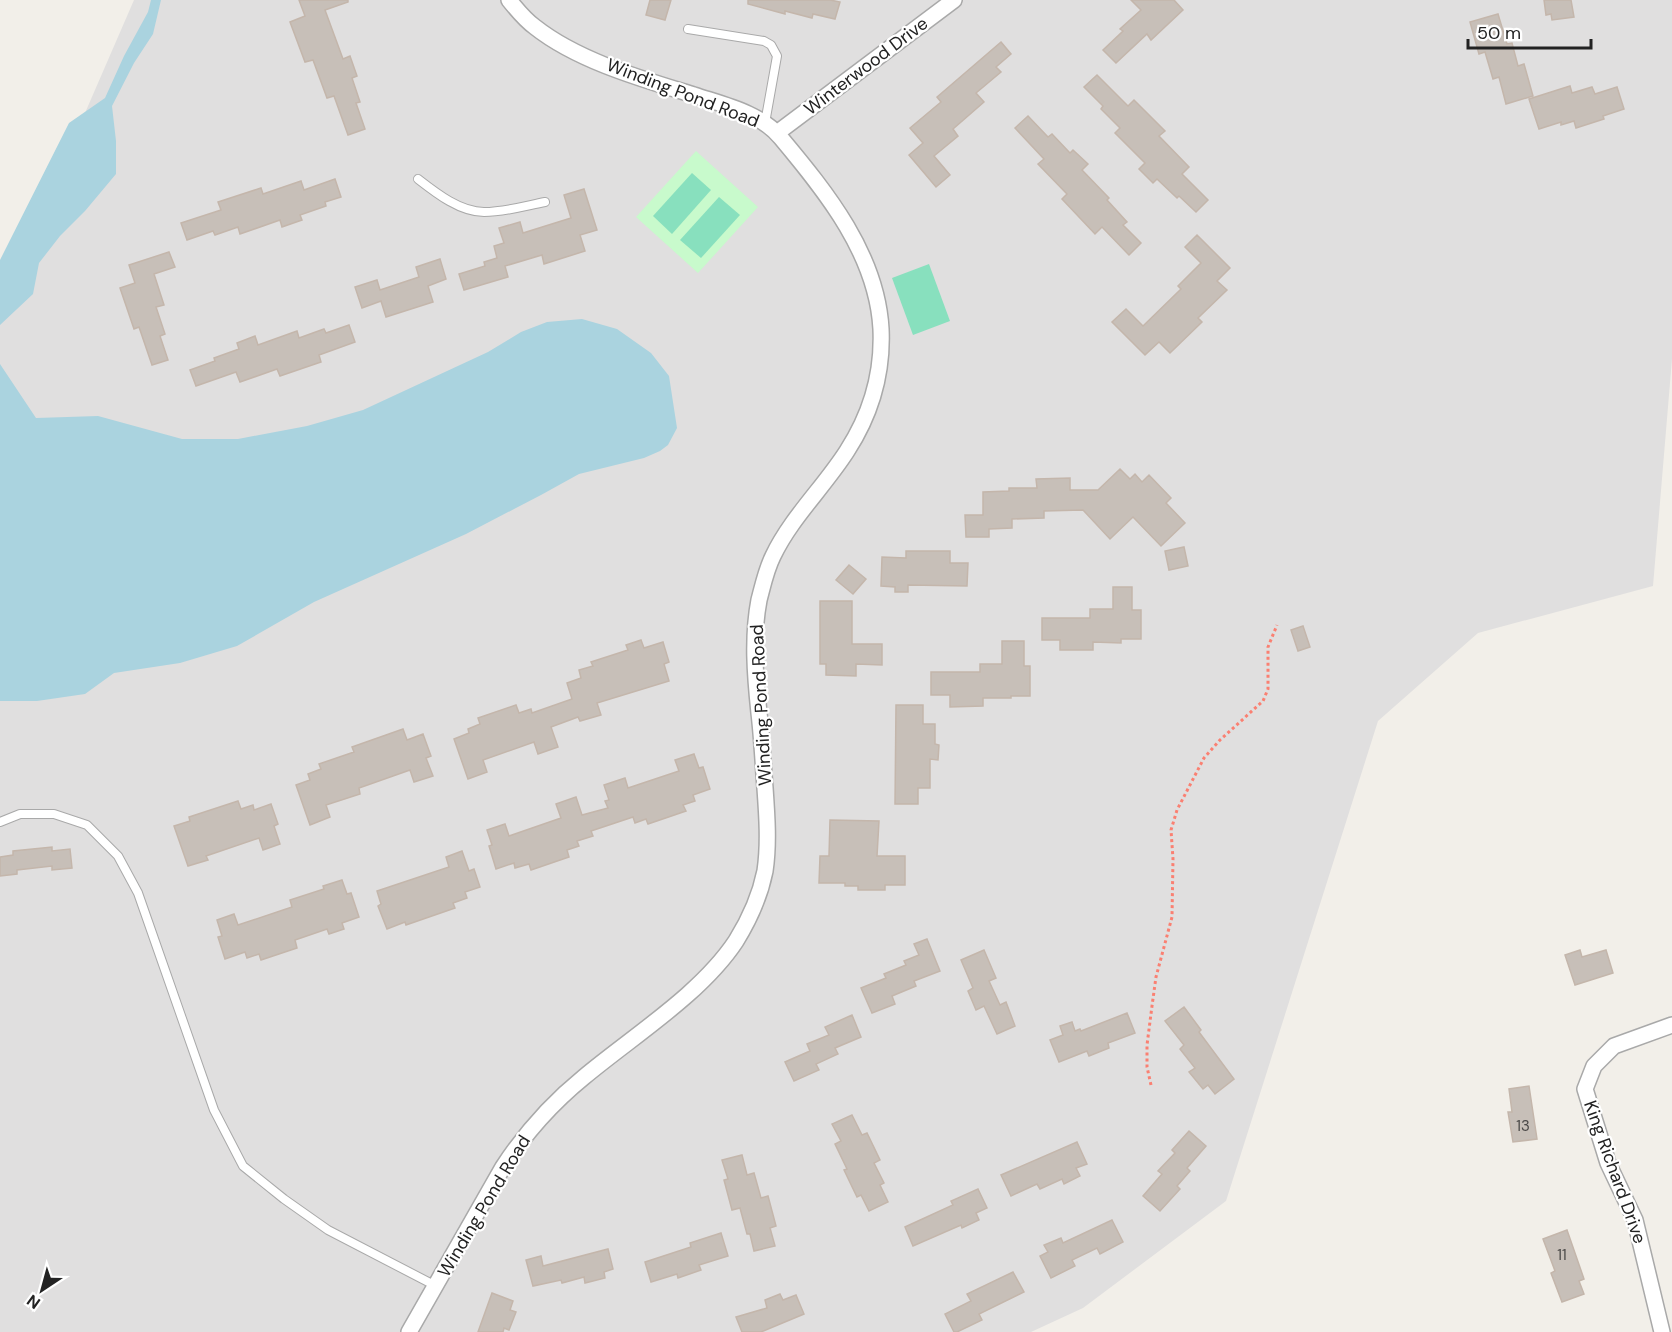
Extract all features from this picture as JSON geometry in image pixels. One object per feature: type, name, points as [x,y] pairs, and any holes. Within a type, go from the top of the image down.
[{"type":"street","name":"Winding Pond Road","points":[[409,1332],[520,1141],[583,1077],[697,986],[735,943],[750,916],[759,895],[765,871],[768,827],[754,631],[762,587],[778,547],[848,449],[863,421],[879,376],[881,353],[878,305],[861,252],[811,175],[777,133],[765,123],[728,106],[653,82],[563,46],[533,26],[508,0]]},
{"type":"street","name":"Winterwood Drive","points":[[777,133],[954,0]]},
{"type":"street","name":"King Richard Drive","points":[[1662,1332],[1635,1220],[1608,1163],[1585,1089],[1594,1066],[1614,1046],[1672,1025]]},
{"type":"lane","points":[[688,29],[764,41],[771,45],[777,56],[765,123]]},
{"type":"lane","points":[[418,179],[438,194],[463,207],[482,212],[545,202]]},
{"type":"lane","points":[[0,822],[20,814],[54,814],[87,825],[118,856],[138,893],[214,1110],[243,1166],[328,1230],[436,1286]]},
{"type":"path","points":[[1151,1085],[1147,1067],[1147,1045],[1156,977],[1172,917],[1171,830],[1177,810],[1204,758],[1220,740],[1263,701],[1268,689],[1268,647],[1277,625]]},
{"type":"shaded area","points":[[134,0],[1672,0],[1672,359],[1653,586],[1478,633],[1378,721],[1226,1201],[1083,1308],[1031,1332],[0,1332],[0,309]]},
{"type":"green space","points":[[696,151],[758,207],[698,273],[636,217]]},
{"type":"green space","points":[[692,173],[711,190],[672,234],[653,216]]},
{"type":"green space","points":[[719,197],[740,215],[701,258],[680,240]]},
{"type":"green space","points":[[929,264],[950,321],[913,335],[892,278]]},
{"type":"water","points":[[151,0],[161,0],[153,34],[134,63],[112,106],[116,141],[116,174],[39,263],[33,294],[0,325],[0,260],[69,123],[105,98],[148,12]]},
{"type":"water","points":[[582,319],[617,329],[651,353],[669,376],[677,428],[668,445],[660,451],[644,458],[579,474],[466,534],[314,602],[237,646],[180,663],[114,673],[85,694],[37,701],[0,701],[0,364],[36,418],[98,416],[182,439],[238,439],[307,426],[363,410],[488,352],[521,332],[547,322]]},
{"type":"building","points":[[299,0],[348,0],[348,2],[325,10],[343,59],[350,56],[357,76],[352,78],[360,102],[356,103],[365,129],[348,135],[334,96],[327,98],[313,60],[305,62],[290,22],[305,16]]},
{"type":"building","points":[[650,0],[671,0],[665,20],[646,15]]},
{"type":"building","points":[[748,0],[840,2],[835,19],[813,14],[812,18],[785,11],[785,14],[748,4]]},
{"type":"building","points":[[1131,0],[1174,0],[1183,10],[1151,40],[1147,34],[1116,63],[1103,50],[1123,31],[1120,29],[1141,10]]},
{"type":"building","points":[[1544,0],[1571,0],[1574,17],[1552,20],[1551,14],[1546,15]]},
{"type":"building","points":[[1498,14],[1507,44],[1512,43],[1518,66],[1524,64],[1533,96],[1506,104],[1499,77],[1493,79],[1485,52],[1479,54],[1470,22]]},
{"type":"building","points":[[1001,42],[1011,54],[996,67],[1001,72],[976,93],[984,102],[953,129],[958,136],[934,156],[950,175],[936,187],[909,155],[923,143],[910,128],[941,102],[937,97]]},
{"type":"building","points":[[1097,75],[1128,106],[1134,100],[1165,131],[1159,136],[1189,167],[1182,174],[1208,200],[1196,212],[1157,179],[1153,183],[1139,169],[1145,163],[1115,133],[1120,128],[1084,87]]},
{"type":"building","points":[[1570,86],[1572,93],[1592,87],[1595,94],[1617,87],[1624,109],[1603,116],[1604,119],[1576,128],[1574,121],[1561,125],[1561,122],[1539,129],[1529,99]]},
{"type":"building","points":[[1028,116],[1048,137],[1052,134],[1070,153],[1073,150],[1088,164],[1082,170],[1109,198],[1107,200],[1127,222],[1123,225],[1141,243],[1129,255],[1102,227],[1095,234],[1062,199],[1067,194],[1038,164],[1044,159],[1015,128]]},
{"type":"building","points":[[335,179],[341,197],[325,202],[326,206],[300,215],[302,220],[282,227],[280,220],[240,234],[238,227],[215,235],[213,231],[187,240],[181,223],[221,210],[218,202],[261,188],[263,194],[301,181],[304,190]]},
{"type":"building","points":[[584,189],[597,230],[580,235],[585,251],[544,264],[542,255],[505,266],[508,277],[464,290],[459,274],[485,266],[484,262],[497,258],[494,246],[504,243],[499,228],[520,222],[523,233],[571,218],[564,195]]},
{"type":"building","points":[[1197,235],[1230,268],[1217,281],[1227,290],[1198,318],[1202,322],[1170,353],[1159,342],[1145,355],[1112,322],[1126,309],[1143,326],[1181,289],[1178,286],[1201,263],[1185,247]]},
{"type":"building","points":[[169,252],[175,267],[154,274],[164,305],[156,307],[165,334],[160,336],[168,360],[152,365],[139,327],[134,329],[120,288],[135,283],[129,265]]},
{"type":"building","points":[[440,259],[446,279],[428,286],[433,302],[386,317],[381,301],[362,308],[355,287],[377,280],[380,290],[419,277],[416,267]]},
{"type":"building","points":[[349,325],[355,342],[319,355],[321,362],[280,376],[277,369],[240,382],[236,372],[196,386],[190,370],[239,349],[237,343],[255,336],[258,345],[297,331],[299,338],[324,329],[326,333]]},
{"type":"building","points":[[1120,469],[1130,479],[1135,474],[1142,482],[1149,475],[1171,498],[1166,503],[1185,523],[1161,546],[1133,517],[1110,539],[1083,510],[1044,511],[1044,518],[1012,519],[1012,528],[989,529],[989,537],[966,537],[965,515],[983,515],[983,492],[1009,491],[1009,488],[1037,488],[1036,479],[1070,478],[1070,490],[1098,490]]},
{"type":"building","points":[[1184,547],[1188,566],[1169,570],[1165,551]]},
{"type":"building","points":[[906,551],[950,551],[950,563],[968,563],[967,586],[908,585],[908,592],[895,592],[895,587],[881,586],[882,557],[906,558]]},
{"type":"building","points":[[849,565],[866,579],[853,594],[836,580]]},
{"type":"building","points":[[1113,587],[1132,587],[1132,610],[1141,610],[1141,639],[1121,639],[1121,643],[1093,642],[1093,650],[1060,650],[1060,640],[1042,640],[1042,618],[1090,618],[1090,609],[1113,609]]},
{"type":"building","points":[[820,601],[852,601],[852,644],[882,644],[882,665],[856,664],[856,676],[826,675],[826,664],[820,664]]},
{"type":"building","points":[[1303,626],[1310,647],[1298,651],[1291,630]]},
{"type":"building","points":[[641,640],[644,648],[663,642],[669,662],[664,664],[669,681],[597,703],[601,715],[580,721],[578,717],[551,727],[558,747],[538,754],[534,742],[483,760],[487,772],[468,779],[454,739],[469,733],[468,729],[480,724],[478,718],[516,705],[519,713],[531,709],[532,713],[572,699],[567,683],[581,678],[579,670],[593,666],[591,662],[628,650],[626,645]]},
{"type":"building","points":[[1002,641],[1024,641],[1024,666],[1030,666],[1030,696],[983,698],[983,706],[950,707],[950,695],[931,695],[931,672],[980,672],[980,664],[1002,664]]},
{"type":"building","points":[[896,705],[923,705],[923,724],[935,724],[935,744],[939,745],[938,760],[930,759],[930,788],[918,788],[918,804],[895,804]]},
{"type":"building","points":[[403,729],[407,740],[423,734],[431,756],[426,758],[433,776],[414,782],[410,770],[359,788],[360,794],[326,805],[330,817],[310,825],[296,785],[310,780],[308,774],[321,769],[319,764],[354,752],[352,747]]},
{"type":"building","points":[[694,754],[699,768],[703,767],[710,789],[693,795],[695,801],[683,805],[686,811],[648,824],[646,819],[635,823],[633,817],[591,831],[593,836],[577,841],[579,846],[567,850],[569,857],[531,870],[529,864],[515,868],[514,863],[496,869],[487,830],[505,824],[509,836],[561,818],[556,804],[576,797],[582,815],[608,808],[605,801],[609,800],[604,785],[625,778],[628,788],[679,771],[675,760]]},
{"type":"building","points":[[238,801],[241,809],[253,805],[254,810],[271,804],[278,824],[274,826],[280,844],[263,850],[259,838],[206,856],[208,860],[188,866],[174,826],[190,821],[189,817]]},
{"type":"building","points":[[830,820],[879,821],[877,856],[905,856],[905,885],[885,885],[885,890],[858,890],[858,886],[845,886],[845,883],[819,883],[820,856],[829,856]]},
{"type":"building","points":[[52,847],[52,851],[70,849],[72,868],[52,870],[52,866],[17,870],[17,874],[0,876],[0,857],[13,855],[13,851]]},
{"type":"building","points":[[462,851],[469,871],[474,869],[480,887],[465,892],[467,898],[453,903],[455,908],[387,929],[378,906],[381,904],[377,891],[449,867],[446,857]]},
{"type":"building","points":[[342,880],[347,894],[351,893],[359,917],[342,923],[344,929],[329,934],[327,929],[295,940],[297,948],[261,960],[259,954],[247,958],[245,952],[225,959],[218,937],[222,936],[217,920],[234,914],[238,925],[292,907],[290,900],[324,889],[323,886]]},
{"type":"building","points":[[927,939],[940,971],[914,981],[916,986],[892,996],[895,1004],[872,1013],[861,988],[886,978],[884,974],[906,965],[904,961],[919,955],[914,944]]},
{"type":"building","points":[[984,950],[996,978],[989,981],[1000,1005],[1006,1002],[1015,1026],[997,1034],[984,1006],[976,1010],[968,991],[973,988],[961,960]]},
{"type":"building","points":[[1580,950],[1582,957],[1606,950],[1613,973],[1575,985],[1565,955]]},
{"type":"building","points":[[1184,1007],[1201,1030],[1199,1032],[1234,1079],[1215,1094],[1208,1085],[1203,1089],[1189,1072],[1195,1068],[1180,1049],[1184,1045],[1165,1021]]},
{"type":"building","points":[[1127,1013],[1135,1033],[1108,1043],[1109,1048],[1089,1056],[1087,1051],[1059,1062],[1050,1040],[1063,1035],[1060,1026],[1072,1022],[1075,1031],[1080,1029],[1081,1031]]},
{"type":"building","points":[[852,1015],[861,1037],[835,1048],[838,1054],[816,1064],[819,1070],[794,1081],[785,1062],[810,1051],[807,1044],[829,1035],[825,1027]]},
{"type":"building","points":[[1529,1086],[1537,1139],[1513,1142],[1508,1112],[1512,1112],[1509,1089]]},
{"type":"building","points":[[852,1115],[862,1135],[867,1133],[880,1160],[874,1163],[884,1183],[880,1185],[888,1202],[869,1211],[861,1195],[857,1197],[835,1144],[841,1141],[832,1124]]},
{"type":"building","points":[[1189,1131],[1206,1146],[1187,1168],[1190,1171],[1177,1186],[1180,1189],[1160,1211],[1143,1196],[1162,1174],[1158,1171],[1175,1153],[1172,1150]]},
{"type":"building","points":[[1077,1142],[1087,1164],[1076,1168],[1080,1176],[1064,1184],[1062,1179],[1040,1189],[1037,1184],[1011,1196],[1001,1175]]},
{"type":"building","points":[[742,1155],[747,1175],[754,1173],[761,1198],[768,1196],[776,1226],[770,1228],[775,1246],[754,1251],[740,1208],[732,1210],[724,1180],[728,1179],[722,1160]]},
{"type":"building","points":[[978,1189],[987,1208],[976,1213],[979,1220],[962,1228],[961,1225],[913,1246],[905,1227],[953,1205],[951,1201]]},
{"type":"building","points":[[1112,1220],[1123,1242],[1100,1254],[1097,1248],[1072,1260],[1075,1266],[1051,1278],[1040,1256],[1048,1252],[1044,1245],[1061,1238],[1063,1243]]},
{"type":"building","points":[[1567,1230],[1584,1279],[1579,1281],[1584,1294],[1562,1302],[1551,1273],[1555,1271],[1543,1239]]},
{"type":"building","points":[[721,1233],[728,1256],[699,1265],[701,1270],[678,1278],[677,1274],[651,1282],[645,1262],[691,1247],[690,1243]]},
{"type":"building","points":[[608,1249],[613,1269],[604,1272],[605,1278],[585,1283],[584,1277],[562,1283],[561,1280],[533,1286],[526,1260],[541,1256],[543,1266]]},
{"type":"building","points":[[1013,1272],[1024,1292],[979,1314],[982,1320],[954,1332],[945,1314],[971,1301],[967,1294]]},
{"type":"building","points":[[492,1293],[513,1301],[510,1310],[516,1312],[509,1330],[504,1328],[503,1332],[478,1332]]},
{"type":"building","points":[[780,1294],[783,1300],[796,1295],[804,1314],[761,1332],[742,1332],[736,1317],[767,1308],[765,1300]]}]
